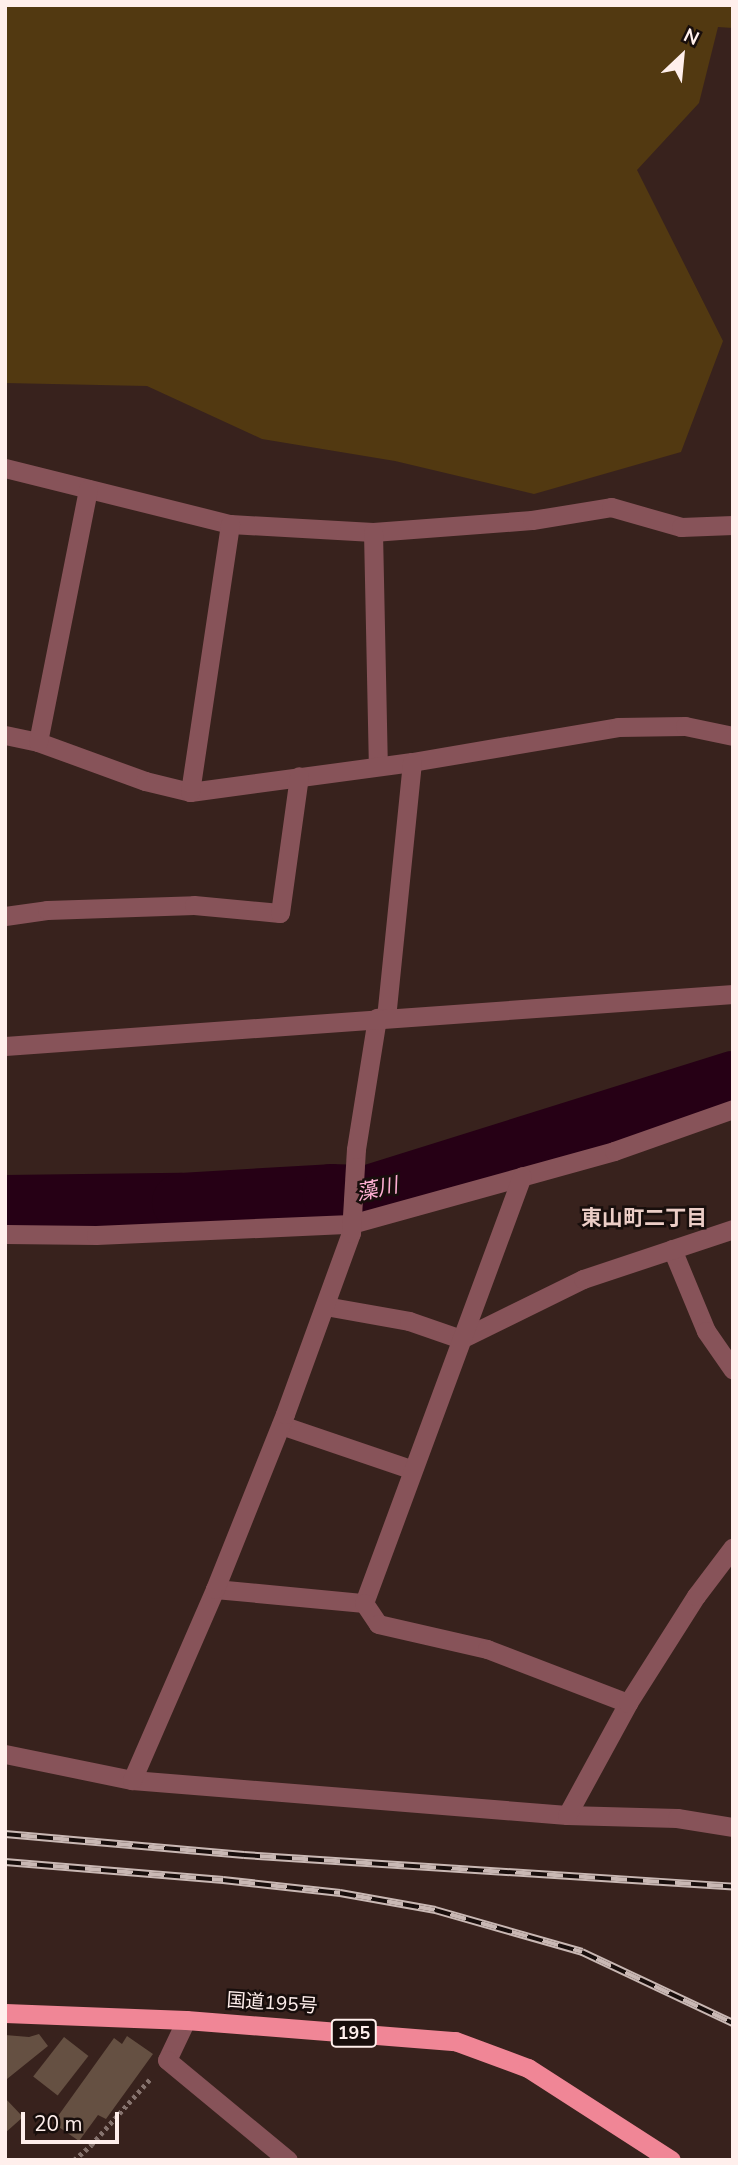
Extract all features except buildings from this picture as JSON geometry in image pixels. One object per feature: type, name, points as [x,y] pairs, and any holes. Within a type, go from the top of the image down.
[{"type":"highway","name":"国道195号","points":[[5,2013],[186,2020],[455,2041],[528,2068],[671,2160]]},
{"type":"street","points":[[5,468],[230,524],[373,532],[532,520],[611,507],[681,527],[733,525]]},
{"type":"street","points":[[38,742],[88,489]]},
{"type":"street","points":[[190,792],[230,524]]},
{"type":"street","points":[[373,532],[378,765]]},
{"type":"street","points":[[5,735],[38,742],[145,781],[190,792],[299,775],[412,762],[618,727],[685,726],[733,736]]},
{"type":"street","points":[[132,1780],[215,1589],[281,1425],[351,1233],[354,1177],[381,1018],[412,762]]},
{"type":"street","points":[[5,916],[47,910],[194,905],[280,913],[299,775]]},
{"type":"street","points":[[5,1046],[733,994]]},
{"type":"street","points":[[5,1234],[96,1235],[350,1219],[614,1151],[733,1109]]},
{"type":"street","points":[[363,1603],[522,1176]]},
{"type":"street","points":[[325,1306],[408,1321],[461,1339],[583,1279],[733,1228]]},
{"type":"street","points":[[672,1249],[706,1331],[733,1370]]},
{"type":"street","points":[[281,1425],[413,1470]]},
{"type":"street","points":[[567,1815],[628,1703],[696,1596],[733,1547]]},
{"type":"street","points":[[215,1589],[363,1603]]},
{"type":"street","points":[[363,1603],[377,1624],[487,1649],[628,1703]]},
{"type":"street","points":[[5,1754],[132,1780],[567,1815],[677,1818],[733,1827]]},
{"type":"street","points":[[186,2020],[167,2060],[288,2160]]},
{"type":"path","points":[[74,2160],[91,2145],[167,2060]]},
{"type":"shaded area","points":[[5,5],[733,5],[733,28],[718,27],[699,103],[637,170],[723,341],[681,452],[534,494],[395,461],[262,439],[147,386],[5,383]]},
{"type":"waterway","name":"藻川","points":[[5,1204],[181,1202],[331,1193],[369,1194],[733,1080]]},
{"type":"railway","points":[[5,1834],[244,1855],[733,1887]]},
{"type":"railway","points":[[5,1862],[223,1880],[340,1893],[435,1910],[582,1952],[733,2023]]},
{"type":"district","name":"東山町二丁目","points":[[644,1218]]}]
